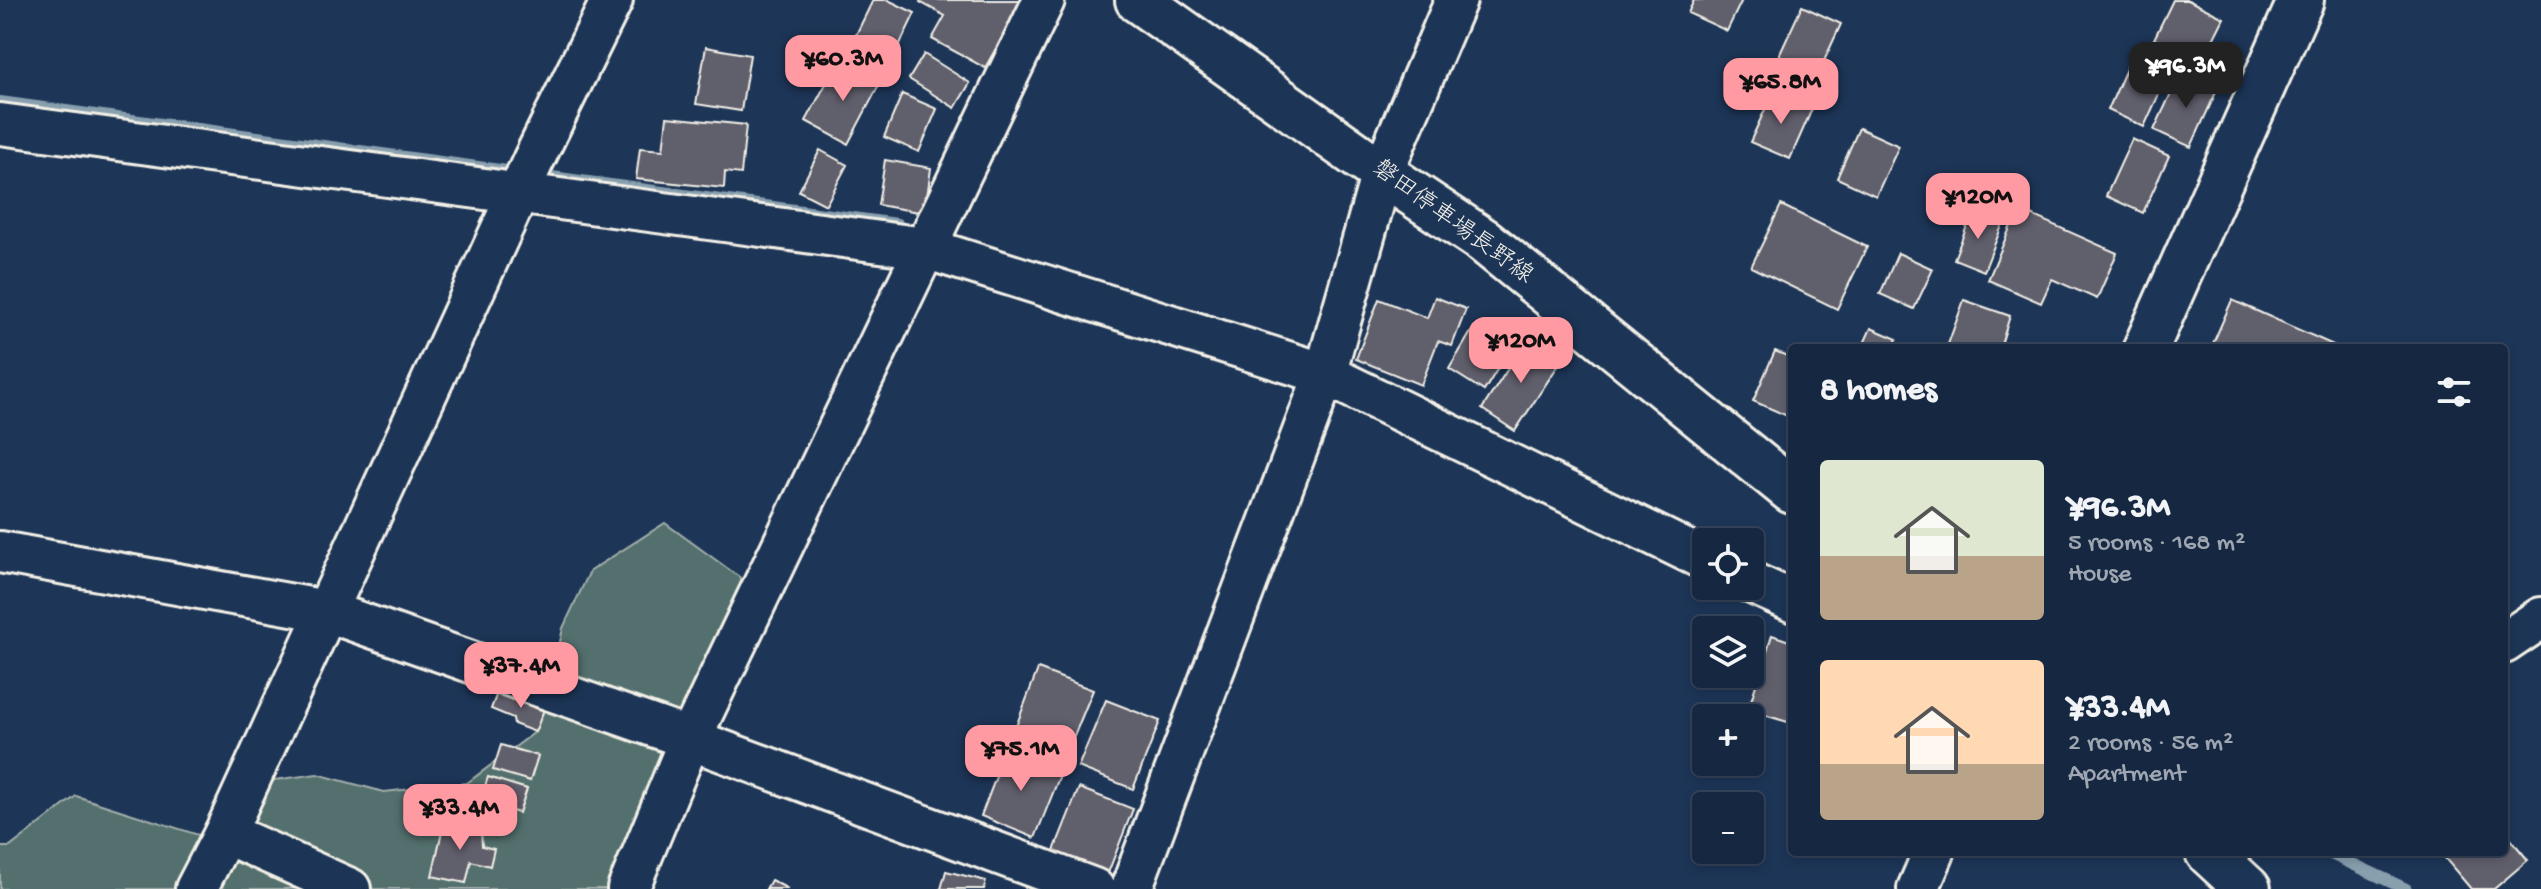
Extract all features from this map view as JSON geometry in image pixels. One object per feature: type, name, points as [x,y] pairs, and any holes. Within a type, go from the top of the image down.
[{"type":"main road","name":"磐田停車場長野線","points":[[1138,0],[1382,173],[1484,241],[1788,488]]},
{"type":"main road","points":[[2148,344],[2301,0]]},
{"type":"main road","points":[[2212,856],[2248,889]]},
{"type":"street","points":[[196,889],[225,833],[525,180],[612,0]]},
{"type":"street","points":[[628,889],[690,739],[1044,0]]},
{"type":"street","points":[[1131,889],[1325,374],[1382,173],[1456,0]]},
{"type":"street","points":[[0,124],[525,180],[925,248],[1325,374],[1692,553]]},
{"type":"street","points":[[0,552],[326,611],[690,739],[1094,889]]},
{"type":"street","points":[[1764,588],[1788,599]]},
{"type":"street","points":[[2508,640],[2541,618]]},
{"type":"street","points":[[225,833],[350,889]]},
{"type":"street","points":[[1918,889],[1932,856]]},
{"type":"green space","points":[[665,523],[760,592],[628,889],[201,889],[247,784],[317,774],[384,792],[467,783],[535,732],[547,702],[563,628],[590,571]]},
{"type":"green space","points":[[76,796],[205,837],[182,889],[0,889],[0,847],[10,847]]},
{"type":"building","points":[[873,0],[888,0],[915,13],[889,67],[850,47]]},
{"type":"building","points":[[921,0],[1023,0],[985,68],[932,39],[945,16]]},
{"type":"building","points":[[1694,0],[1742,0],[1727,31],[1688,13]]},
{"type":"building","points":[[2173,0],[2188,0],[2224,18],[2202,62],[2154,39]]},
{"type":"building","points":[[1802,6],[1841,24],[1818,74],[1779,56]]},
{"type":"building","points":[[706,47],[750,55],[741,111],[696,104]]},
{"type":"building","points":[[2133,53],[2170,70],[2144,127],[2108,110]]},
{"type":"building","points":[[924,54],[970,83],[955,108],[909,79]]},
{"type":"building","points":[[837,63],[879,85],[848,144],[806,121]]},
{"type":"building","points":[[2180,74],[2217,90],[2191,147],[2154,130]]},
{"type":"building","points":[[1773,92],[1812,109],[1790,159],[1750,142]]},
{"type":"building","points":[[902,94],[937,109],[919,152],[884,137]]},
{"type":"building","points":[[667,117],[746,125],[741,174],[725,172],[724,188],[636,179],[640,148],[663,150]]},
{"type":"building","points":[[1859,128],[1899,146],[1876,196],[1837,178]]},
{"type":"building","points":[[2132,139],[2169,156],[2143,213],[2106,196]]},
{"type":"building","points":[[820,150],[847,165],[826,205],[799,191]]},
{"type":"building","points":[[885,160],[931,168],[925,213],[878,205]]},
{"type":"building","points":[[1781,205],[1867,247],[1837,309],[1751,267]]},
{"type":"building","points":[[2018,209],[2117,253],[2097,299],[2052,279],[2041,303],[1988,280]]},
{"type":"building","points":[[1973,211],[2003,223],[1984,271],[1954,259]]},
{"type":"building","points":[[1898,253],[1933,269],[1914,309],[1880,294]]},
{"type":"building","points":[[1435,297],[1466,309],[1452,346],[1438,341],[1421,385],[1356,359],[1379,299],[1427,318]]},
{"type":"building","points":[[1964,300],[2010,316],[2001,344],[1948,344]]},
{"type":"building","points":[[2232,300],[2331,344],[2213,344]]},
{"type":"building","points":[[1474,327],[1494,339],[1499,331],[1515,340],[1484,391],[1449,369]]},
{"type":"building","points":[[1871,328],[1897,339],[1895,344],[1864,344]]},
{"type":"building","points":[[1527,339],[1561,361],[1515,431],[1482,409]]},
{"type":"building","points":[[1775,351],[1788,356],[1788,416],[1753,401]]},
{"type":"building","points":[[1772,635],[1788,641],[1788,722],[1764,715],[1764,704],[1750,704],[1755,688],[1764,688],[1764,660]]},
{"type":"building","points":[[1038,669],[1093,690],[1065,758],[1012,737]]},
{"type":"building","points":[[520,691],[547,702],[535,732],[514,724],[513,718],[491,709],[497,693],[517,700]]},
{"type":"building","points":[[1106,700],[1160,721],[1133,789],[1078,767]]},
{"type":"building","points":[[501,745],[538,756],[530,781],[493,770]]},
{"type":"building","points":[[1007,748],[1062,770],[1035,838],[981,816]]},
{"type":"building","points":[[488,777],[527,789],[519,813],[480,802]]},
{"type":"building","points":[[1079,788],[1133,809],[1106,878],[1052,856]]},
{"type":"building","points":[[444,822],[481,830],[482,846],[494,849],[490,866],[471,861],[466,883],[432,876]]},
{"type":"building","points":[[2508,836],[2528,860],[2494,889],[2471,889],[2444,857],[2508,856]]},
{"type":"building","points":[[946,871],[986,881],[984,889],[941,889]]},
{"type":"building","points":[[771,880],[788,889],[766,889]]},
{"type":"waterway","points":[[0,102],[897,224],[908,237]]},
{"type":"waterway","points":[[2336,856],[2406,889]]}]
